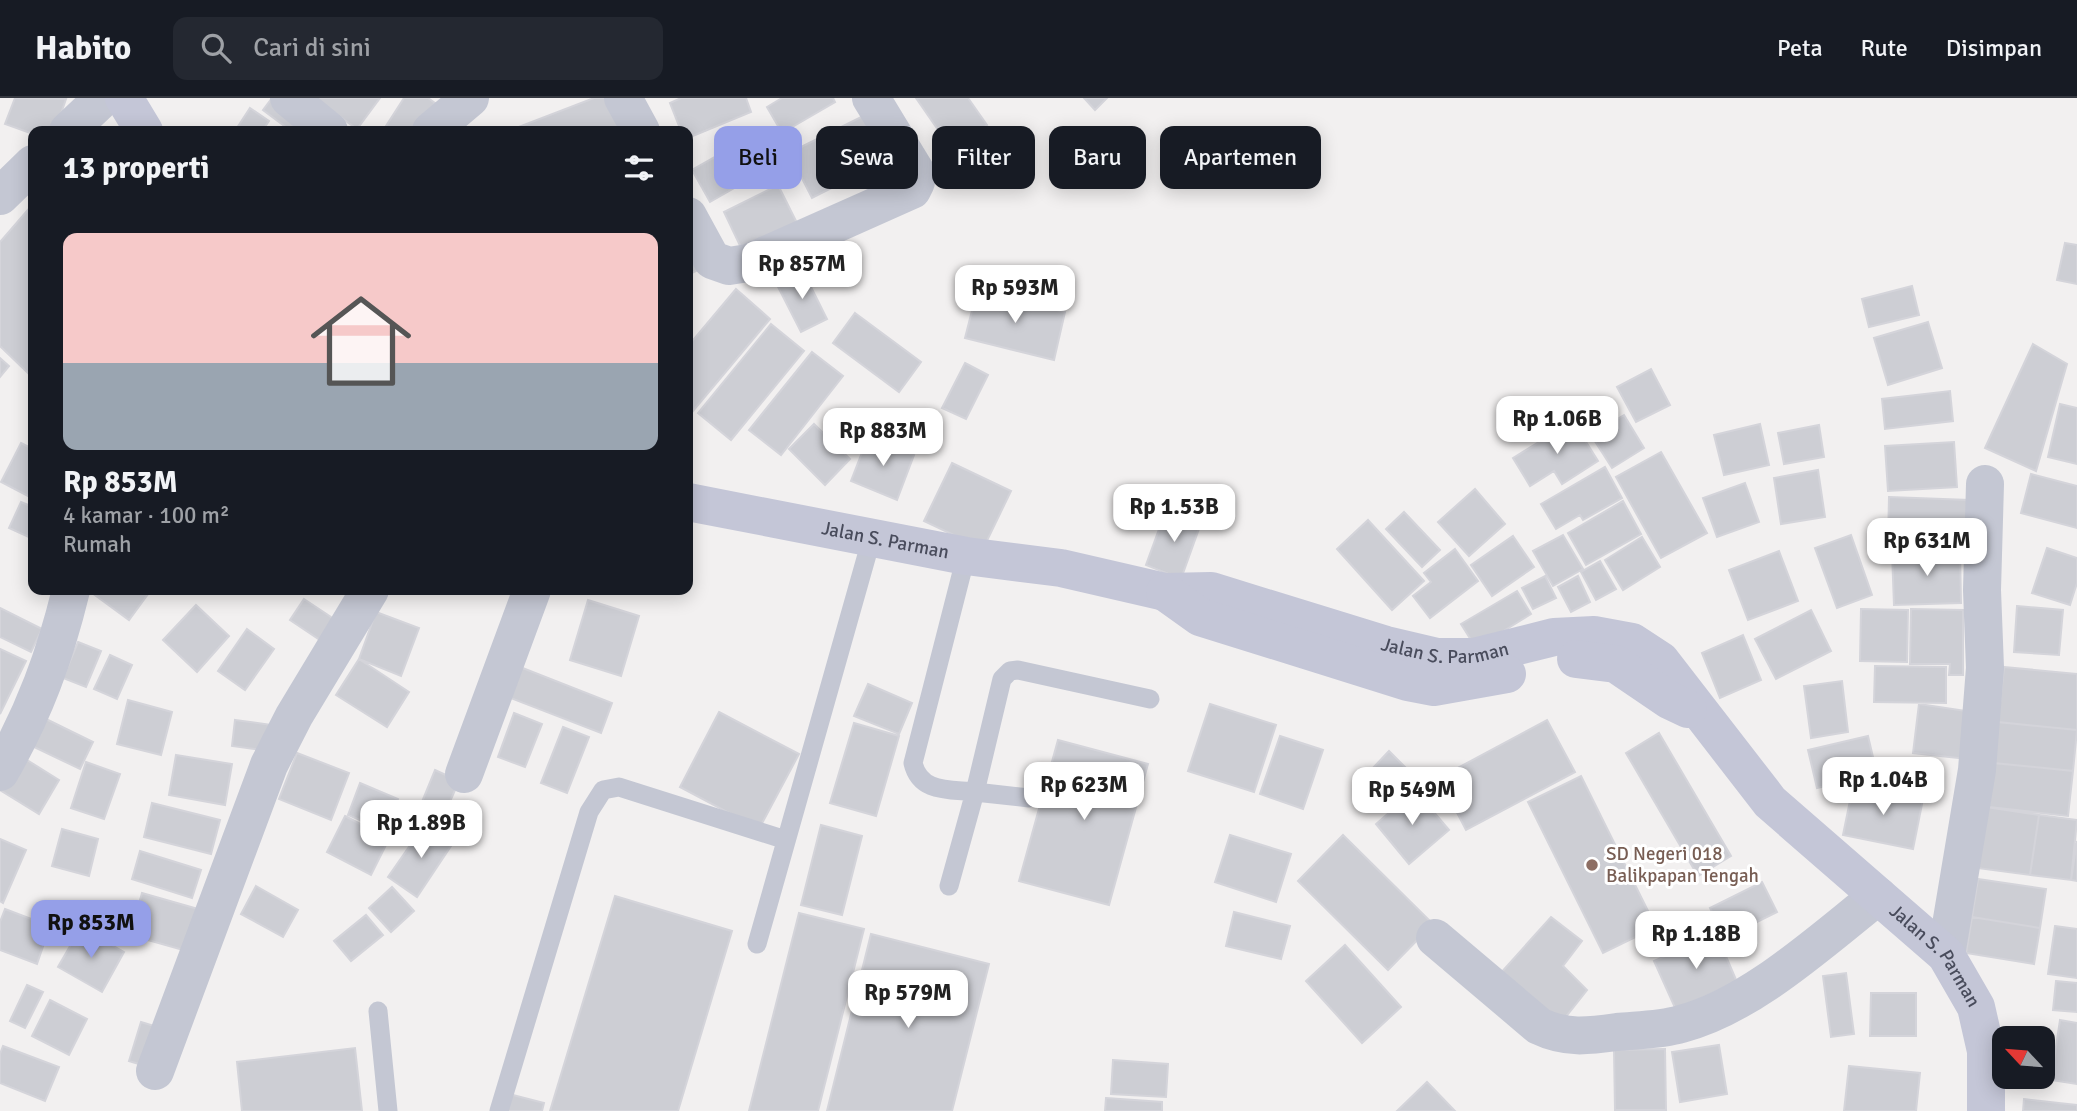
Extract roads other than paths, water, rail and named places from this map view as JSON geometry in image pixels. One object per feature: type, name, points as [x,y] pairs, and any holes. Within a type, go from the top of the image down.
[{"type":"main road","points":[[124,98],[142,126]]},
{"type":"main road","name":"Jalan S. Parman","points":[[693,503],[966,555],[1062,568],[1165,592],[1200,617],[1408,682],[1434,687],[1578,659],[1616,664],[1669,700],[1700,714],[1770,802],[1946,955],[1976,1007],[1986,1051],[1986,1111]]},
{"type":"street","points":[[73,126],[103,98]]},
{"type":"street","points":[[289,98],[323,126]]},
{"type":"street","points":[[437,126],[470,98]]},
{"type":"street","points":[[623,98],[638,126]]},
{"type":"street","points":[[693,225],[712,260],[729,266],[748,263],[912,190],[916,182],[915,172],[871,98]]},
{"type":"street","points":[[0,196],[28,169]]},
{"type":"street","points":[[1946,955],[1977,770],[1985,668],[1982,590],[1984,484]]},
{"type":"street","points":[[0,772],[27,725],[42,690],[70,595]]},
{"type":"street","points":[[155,1071],[269,765],[294,716],[367,595]]},
{"type":"street","points":[[464,774],[529,595]]},
{"type":"street","points":[[1435,938],[1539,1026],[1556,1035],[1576,1037],[1681,1024],[1712,1012],[1754,989],[1878,896]]},
{"type":"lane","points":[[757,944],[872,537]]},
{"type":"lane","points":[[966,555],[913,763],[916,778],[927,786],[1029,798]]},
{"type":"lane","points":[[949,886],[1002,679],[1010,671],[1018,670],[1150,699]]},
{"type":"lane","points":[[499,1111],[589,812],[603,790],[619,787],[786,840]]},
{"type":"lane","points":[[378,1011],[388,1111]]},
{"type":"place","name":"SD Negeri 018 Balikpapan Tengah","points":[[1592,865]]}]
